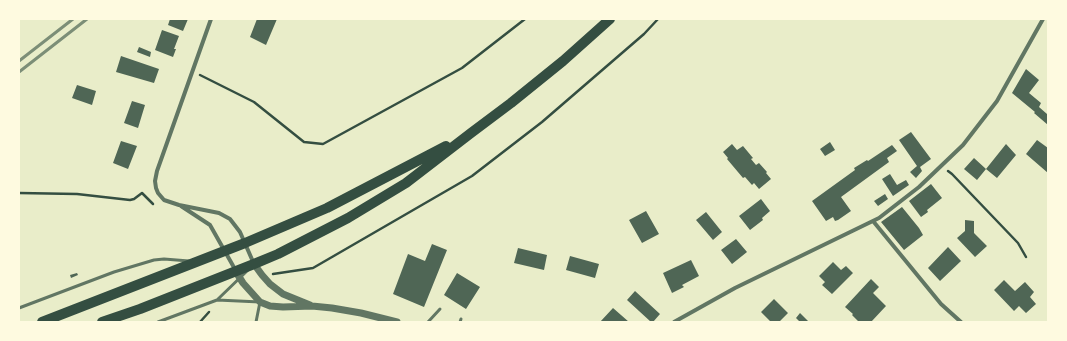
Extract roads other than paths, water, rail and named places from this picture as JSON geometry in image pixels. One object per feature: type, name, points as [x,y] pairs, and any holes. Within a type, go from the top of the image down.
[{"type":"main road","points":[[102,322],[238,275],[254,264],[278,254],[348,218],[406,183],[551,71],[610,19]]},
{"type":"main road","points":[[42,322],[246,243],[327,208],[471,133]]},
{"type":"street","points":[[211,19],[157,171],[155,181],[158,193],[164,200],[179,205],[219,213],[230,220],[240,232],[254,264],[266,280],[283,294],[312,306]]},
{"type":"street","points":[[674,322],[735,288],[879,218],[918,187],[963,145],[997,100],[1043,19]]},
{"type":"street","points":[[179,205],[210,225],[238,275],[260,302],[270,306],[312,306],[332,308],[361,313],[397,322]]},
{"type":"street","points":[[873,221],[941,304],[961,322]]},
{"type":"lane","points":[[19,308],[114,272],[154,260],[164,259],[197,262]]},
{"type":"lane","points":[[217,300],[238,275]]},
{"type":"lane","points":[[158,322],[217,300],[260,302],[256,322]]},
{"type":"lane","points":[[428,322],[440,309]]},
{"type":"railway","points":[[19,61],[73,19]]},
{"type":"railway","points":[[19,72],[87,19]]}]
